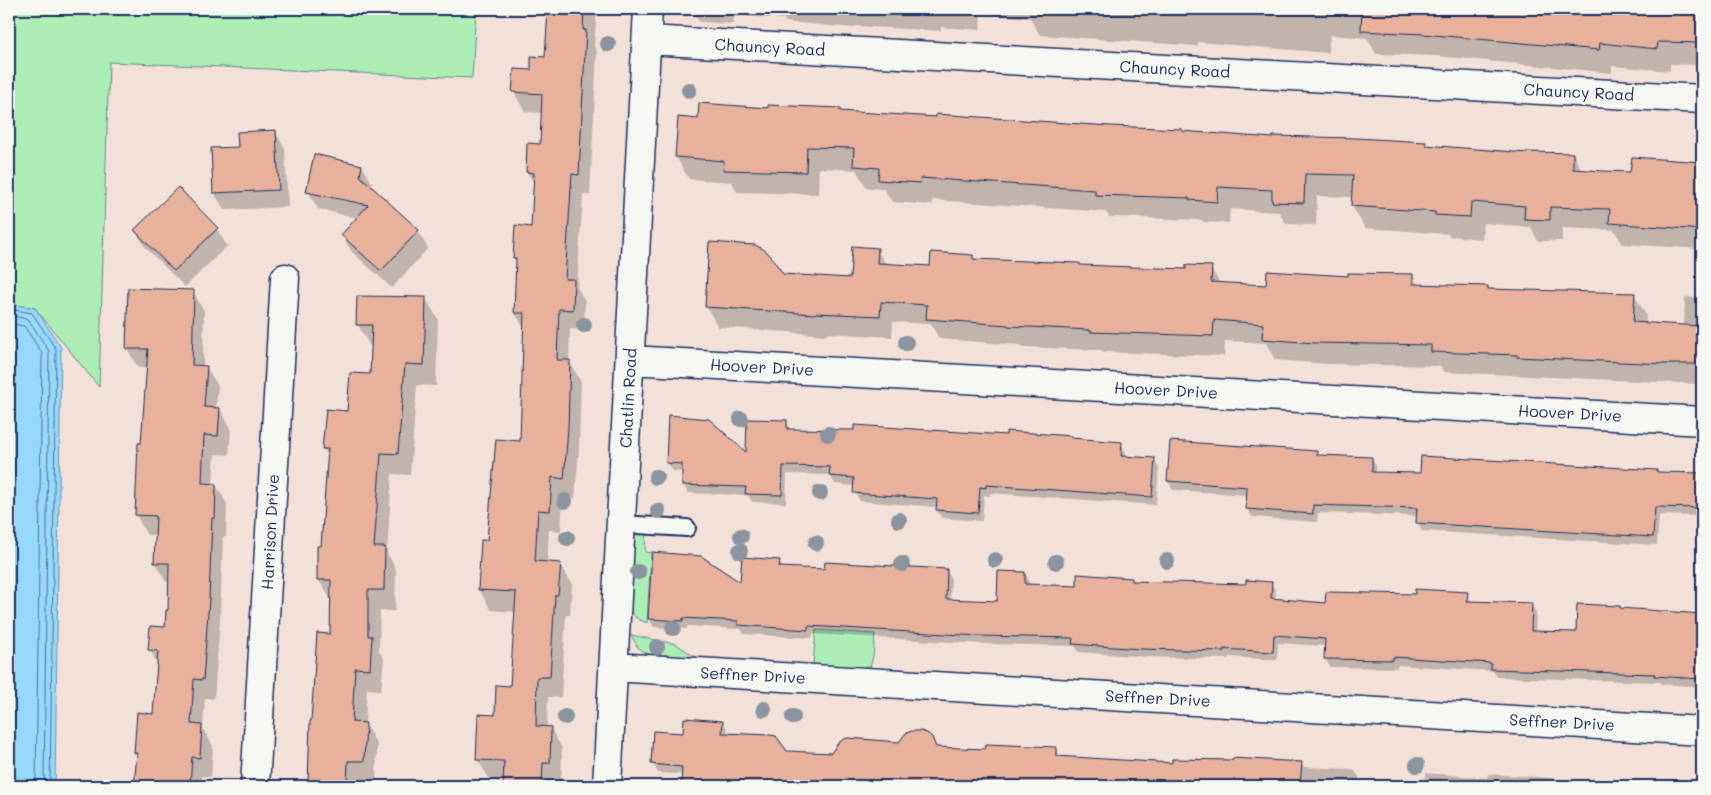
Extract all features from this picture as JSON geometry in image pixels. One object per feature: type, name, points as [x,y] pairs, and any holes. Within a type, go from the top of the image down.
[{"type":"street","name":"Chatlin Road","points":[[607,786],[648,9]]},
{"type":"street","name":"Chauncy Road","points":[[647,40],[1702,98]]},
{"type":"street","name":"Harrison Drive","points":[[255,786],[284,278]]},
{"type":"street","name":"Hoover Drive","points":[[630,360],[1702,421]]},
{"type":"street","name":"Seffner Drive","points":[[613,667],[1702,731]]},
{"type":"lane","points":[[621,524],[687,528]]},
{"type":"green space","points":[[9,9],[476,9],[472,78],[109,62],[99,387],[35,308],[9,304]]},
{"type":"green space","points":[[634,531],[646,532],[645,552],[651,553],[647,623],[635,617],[629,605]]},
{"type":"green space","points":[[816,630],[875,634],[870,668],[813,665]]},
{"type":"green space","points":[[631,635],[676,644],[695,657],[664,657],[648,654],[637,646]]},
{"type":"water","points":[[9,304],[35,308],[61,347],[55,786],[9,786]]},
{"type":"building","points":[[548,9],[584,9],[583,30],[586,30],[579,175],[572,174],[565,279],[574,279],[573,310],[559,309],[557,360],[570,360],[564,479],[552,477],[550,511],[538,510],[535,561],[561,563],[558,595],[555,595],[550,677],[537,677],[536,726],[551,727],[550,763],[543,763],[542,786],[503,786],[504,761],[476,760],[478,714],[495,715],[496,685],[510,686],[516,592],[478,590],[481,540],[487,540],[496,439],[520,441],[524,313],[514,313],[516,258],[513,258],[515,225],[531,227],[534,173],[526,172],[527,143],[540,144],[542,94],[512,92],[514,69],[531,70],[531,56],[545,57]]},
{"type":"building","points":[[1362,9],[1702,9],[1702,43],[1658,42],[1657,49],[1600,43],[1599,50],[1423,34],[1361,31]]},
{"type":"building","points":[[699,103],[768,108],[768,105],[840,108],[840,111],[936,117],[936,114],[1182,129],[1182,131],[1273,138],[1273,136],[1356,138],[1426,142],[1426,145],[1527,153],[1573,153],[1573,169],[1604,171],[1630,172],[1632,157],[1702,162],[1702,230],[1609,223],[1610,209],[1550,207],[1550,220],[1524,219],[1525,206],[1471,202],[1470,217],[1435,215],[1435,212],[1351,206],[1353,175],[1305,174],[1304,203],[1272,202],[1272,190],[1218,187],[1217,202],[1189,200],[1189,198],[1095,195],[1095,190],[921,178],[920,183],[878,180],[879,168],[853,166],[854,148],[807,147],[806,172],[723,170],[724,161],[675,157],[678,117],[698,119]]},
{"type":"building","points":[[276,130],[279,190],[213,193],[211,148],[238,147],[237,132]]},
{"type":"building","points":[[314,154],[362,165],[360,176],[419,230],[381,271],[341,235],[368,205],[306,192]]},
{"type":"building","points":[[178,187],[218,228],[174,271],[134,230]]},
{"type":"building","points":[[709,242],[755,245],[770,255],[783,274],[850,278],[852,246],[878,248],[877,263],[930,266],[931,252],[973,255],[973,259],[1080,263],[1080,265],[1186,269],[1186,265],[1212,266],[1211,282],[1266,285],[1267,271],[1348,276],[1348,273],[1413,274],[1413,284],[1488,286],[1488,289],[1635,293],[1633,322],[1702,326],[1702,364],[1664,364],[1431,352],[1431,345],[1315,343],[1262,339],[1263,324],[1214,320],[1213,336],[1090,332],[1090,330],[926,319],[927,305],[881,302],[880,316],[705,307]]},
{"type":"building","points":[[128,288],[194,290],[192,365],[207,366],[204,407],[220,408],[218,436],[204,435],[202,483],[216,484],[215,518],[212,518],[209,600],[203,680],[194,679],[191,724],[202,725],[200,758],[192,757],[190,786],[134,786],[137,753],[134,753],[137,712],[153,714],[158,651],[148,650],[150,626],[165,627],[166,610],[168,610],[169,563],[154,563],[156,516],[135,515],[138,443],[141,443],[148,349],[126,349]]},
{"type":"building","points":[[357,296],[426,297],[424,365],[405,364],[398,454],[381,453],[374,547],[385,547],[384,590],[368,590],[368,636],[372,636],[370,669],[355,668],[352,722],[366,723],[364,761],[348,761],[347,785],[308,784],[310,721],[317,633],[330,634],[331,580],[317,580],[317,546],[321,546],[328,449],[322,449],[326,409],[347,411],[350,373],[370,374],[372,325],[356,325]]},
{"type":"building","points":[[668,415],[709,419],[746,452],[747,419],[787,420],[787,429],[854,430],[854,425],[1006,435],[1006,431],[1122,442],[1121,456],[1155,458],[1152,497],[986,485],[986,488],[980,487],[978,513],[936,510],[937,499],[853,493],[854,478],[829,476],[830,467],[783,466],[782,495],[745,494],[746,487],[682,485],[682,464],[666,463]]},
{"type":"building","points":[[1170,441],[1317,451],[1317,455],[1372,457],[1372,472],[1420,473],[1421,456],[1657,470],[1657,472],[1702,473],[1702,508],[1655,507],[1653,537],[1416,523],[1417,508],[1313,505],[1313,514],[1246,509],[1247,487],[1167,481]]},
{"type":"building","points":[[652,552],[701,556],[740,582],[742,557],[780,560],[779,567],[824,569],[825,562],[947,569],[946,599],[997,601],[998,571],[1025,572],[1025,584],[1077,586],[1077,574],[1132,578],[1132,581],[1246,584],[1246,580],[1272,582],[1271,598],[1325,603],[1326,592],[1415,594],[1415,589],[1468,592],[1467,601],[1532,603],[1531,631],[1576,632],[1577,604],[1702,614],[1702,679],[1654,676],[1655,674],[1491,669],[1491,663],[1393,657],[1393,660],[1324,659],[1325,639],[1274,635],[1273,652],[1224,649],[1224,651],[1141,649],[1072,644],[1073,638],[980,636],[808,626],[808,630],[738,625],[738,621],[683,618],[683,621],[648,619]]},
{"type":"building","points":[[684,718],[723,721],[722,733],[776,736],[787,751],[831,753],[838,743],[848,738],[899,742],[906,733],[921,731],[932,737],[936,747],[985,749],[986,744],[1056,747],[1056,756],[1172,763],[1172,759],[1233,760],[1233,758],[1302,762],[1300,786],[681,786],[682,767],[651,764],[653,731],[683,733]]}]
